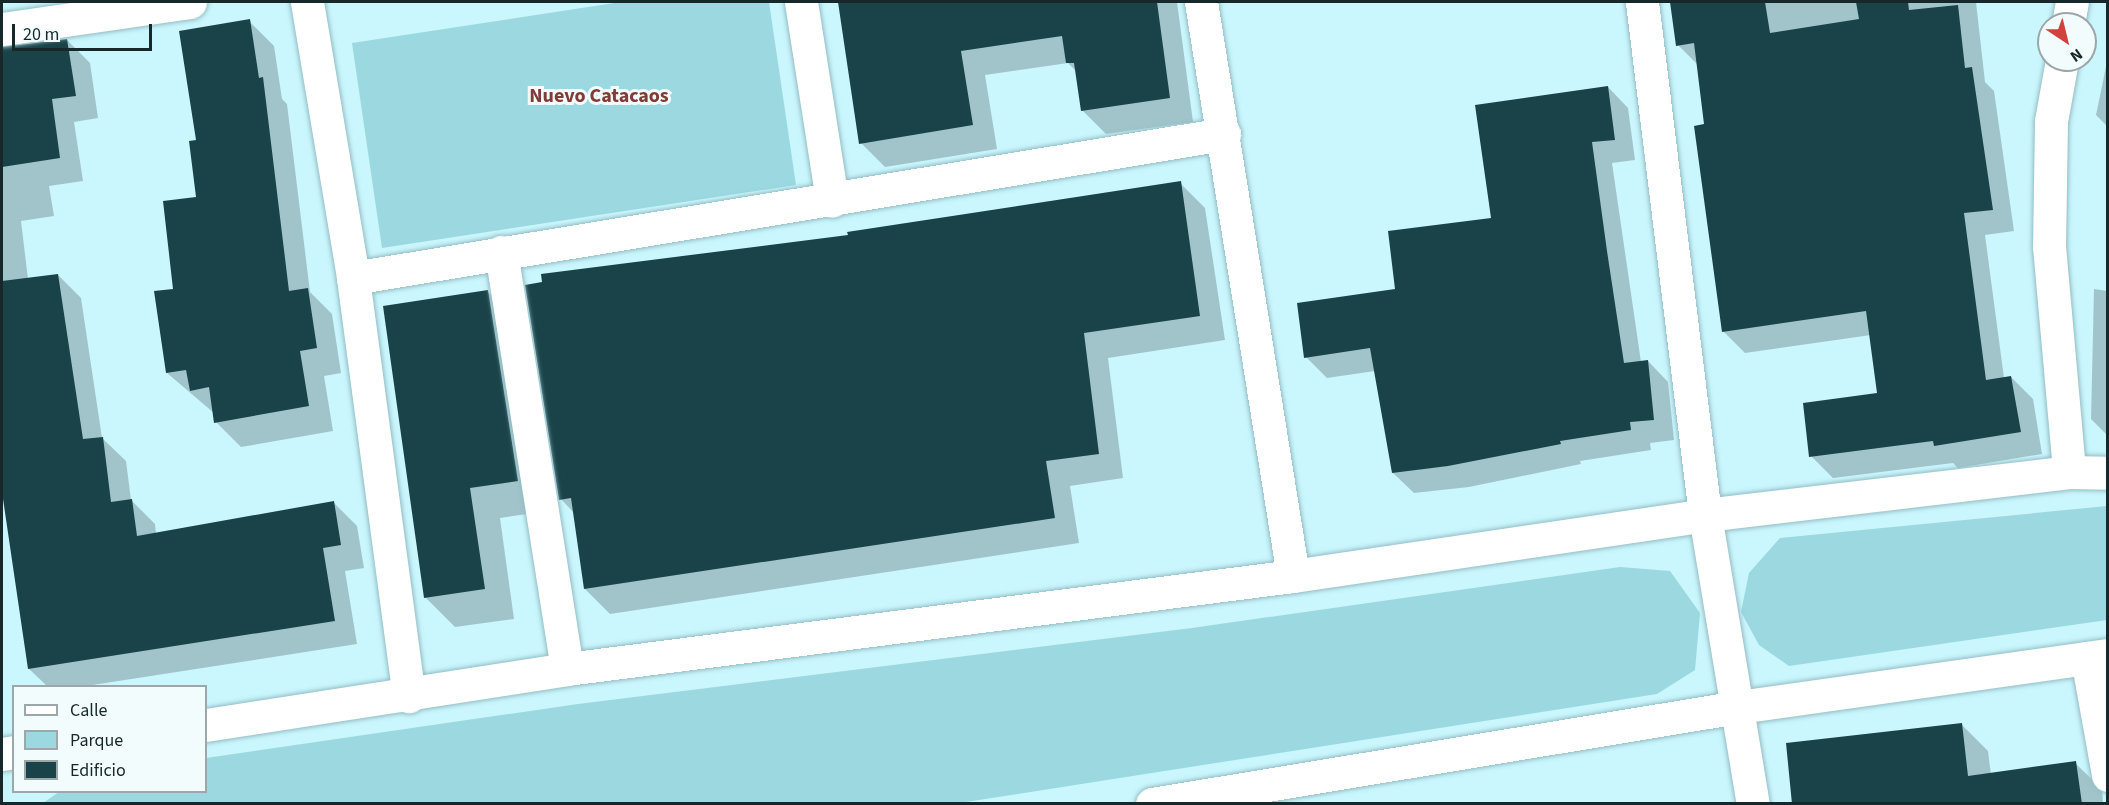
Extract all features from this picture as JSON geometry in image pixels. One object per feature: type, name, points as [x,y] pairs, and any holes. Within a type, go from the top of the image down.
[{"type":"street","points":[[2,29],[190,2]]},
{"type":"street","points":[[307,2],[353,278],[409,696]]},
{"type":"street","points":[[801,2],[832,201]]},
{"type":"street","points":[[1201,2],[1224,134],[1293,576]]},
{"type":"street","points":[[1642,2],[1705,515],[1753,804]]},
{"type":"street","points":[[2060,72],[2051,121],[2049,246],[2069,472]]},
{"type":"street","points":[[353,278],[501,252],[832,201],[1224,134]]},
{"type":"street","points":[[501,252],[567,669]]},
{"type":"street","points":[[207,725],[409,696],[567,669],[1293,576],[1705,515],[2069,472],[2108,473]]},
{"type":"street","points":[[1152,804],[1738,707],[2097,656],[2108,775]]},
{"type":"green space","points":[[621,2],[769,2],[796,185],[382,248],[352,43]]},
{"type":"green space","points":[[2107,506],[2107,620],[1789,666],[1759,645],[1741,612],[1749,573],[1780,538]]},
{"type":"green space","points":[[1620,567],[1670,571],[1700,613],[1695,670],[1657,694],[953,804],[43,803],[58,793],[207,793],[207,758],[578,704],[1192,628]]},
{"type":"building","points":[[838,2],[1157,2],[1170,98],[1081,111],[1074,63],[1066,63],[1062,36],[961,51],[973,125],[859,144]]},
{"type":"building","points":[[1670,2],[1765,2],[1770,33],[1859,19],[1856,2],[1908,2],[1909,10],[1958,5],[1965,68],[1972,67],[1993,210],[1964,213],[1986,380],[2011,376],[2021,432],[1934,446],[1933,441],[1809,457],[1803,403],[1877,393],[1866,311],[1722,332],[1694,126],[1704,124],[1694,43],[1676,46]]},
{"type":"building","points":[[250,19],[259,78],[263,77],[289,291],[308,288],[317,348],[300,351],[309,406],[214,423],[209,387],[190,391],[186,370],[166,373],[154,291],[173,289],[163,201],[196,197],[189,141],[196,140],[179,31]]},
{"type":"building","points":[[67,39],[76,96],[52,99],[60,158],[2,167],[2,47]]},
{"type":"building","points":[[1608,86],[1615,140],[1592,142],[1607,251],[1624,363],[1648,360],[1654,420],[1630,422],[1631,430],[1560,441],[1561,444],[1448,466],[1392,473],[1370,348],[1304,358],[1297,303],[1395,289],[1388,231],[1491,218],[1475,105]]},
{"type":"building","points":[[1181,181],[1200,316],[1084,333],[1099,454],[1046,461],[1055,518],[584,589],[571,498],[559,500],[525,285],[542,282],[541,274],[848,235],[847,232]]},
{"type":"building","points":[[58,274],[83,439],[103,437],[111,502],[132,499],[137,536],[334,501],[341,545],[323,548],[335,621],[28,669],[2,492],[2,281]]},
{"type":"building","points":[[488,290],[518,481],[470,488],[485,589],[424,598],[383,306]]},
{"type":"building","points":[[1962,723],[1968,776],[2076,761],[2082,804],[1792,804],[1786,743]]},
{"type":"district","name":"Nuevo Catacaos","points":[[599,96]]}]
